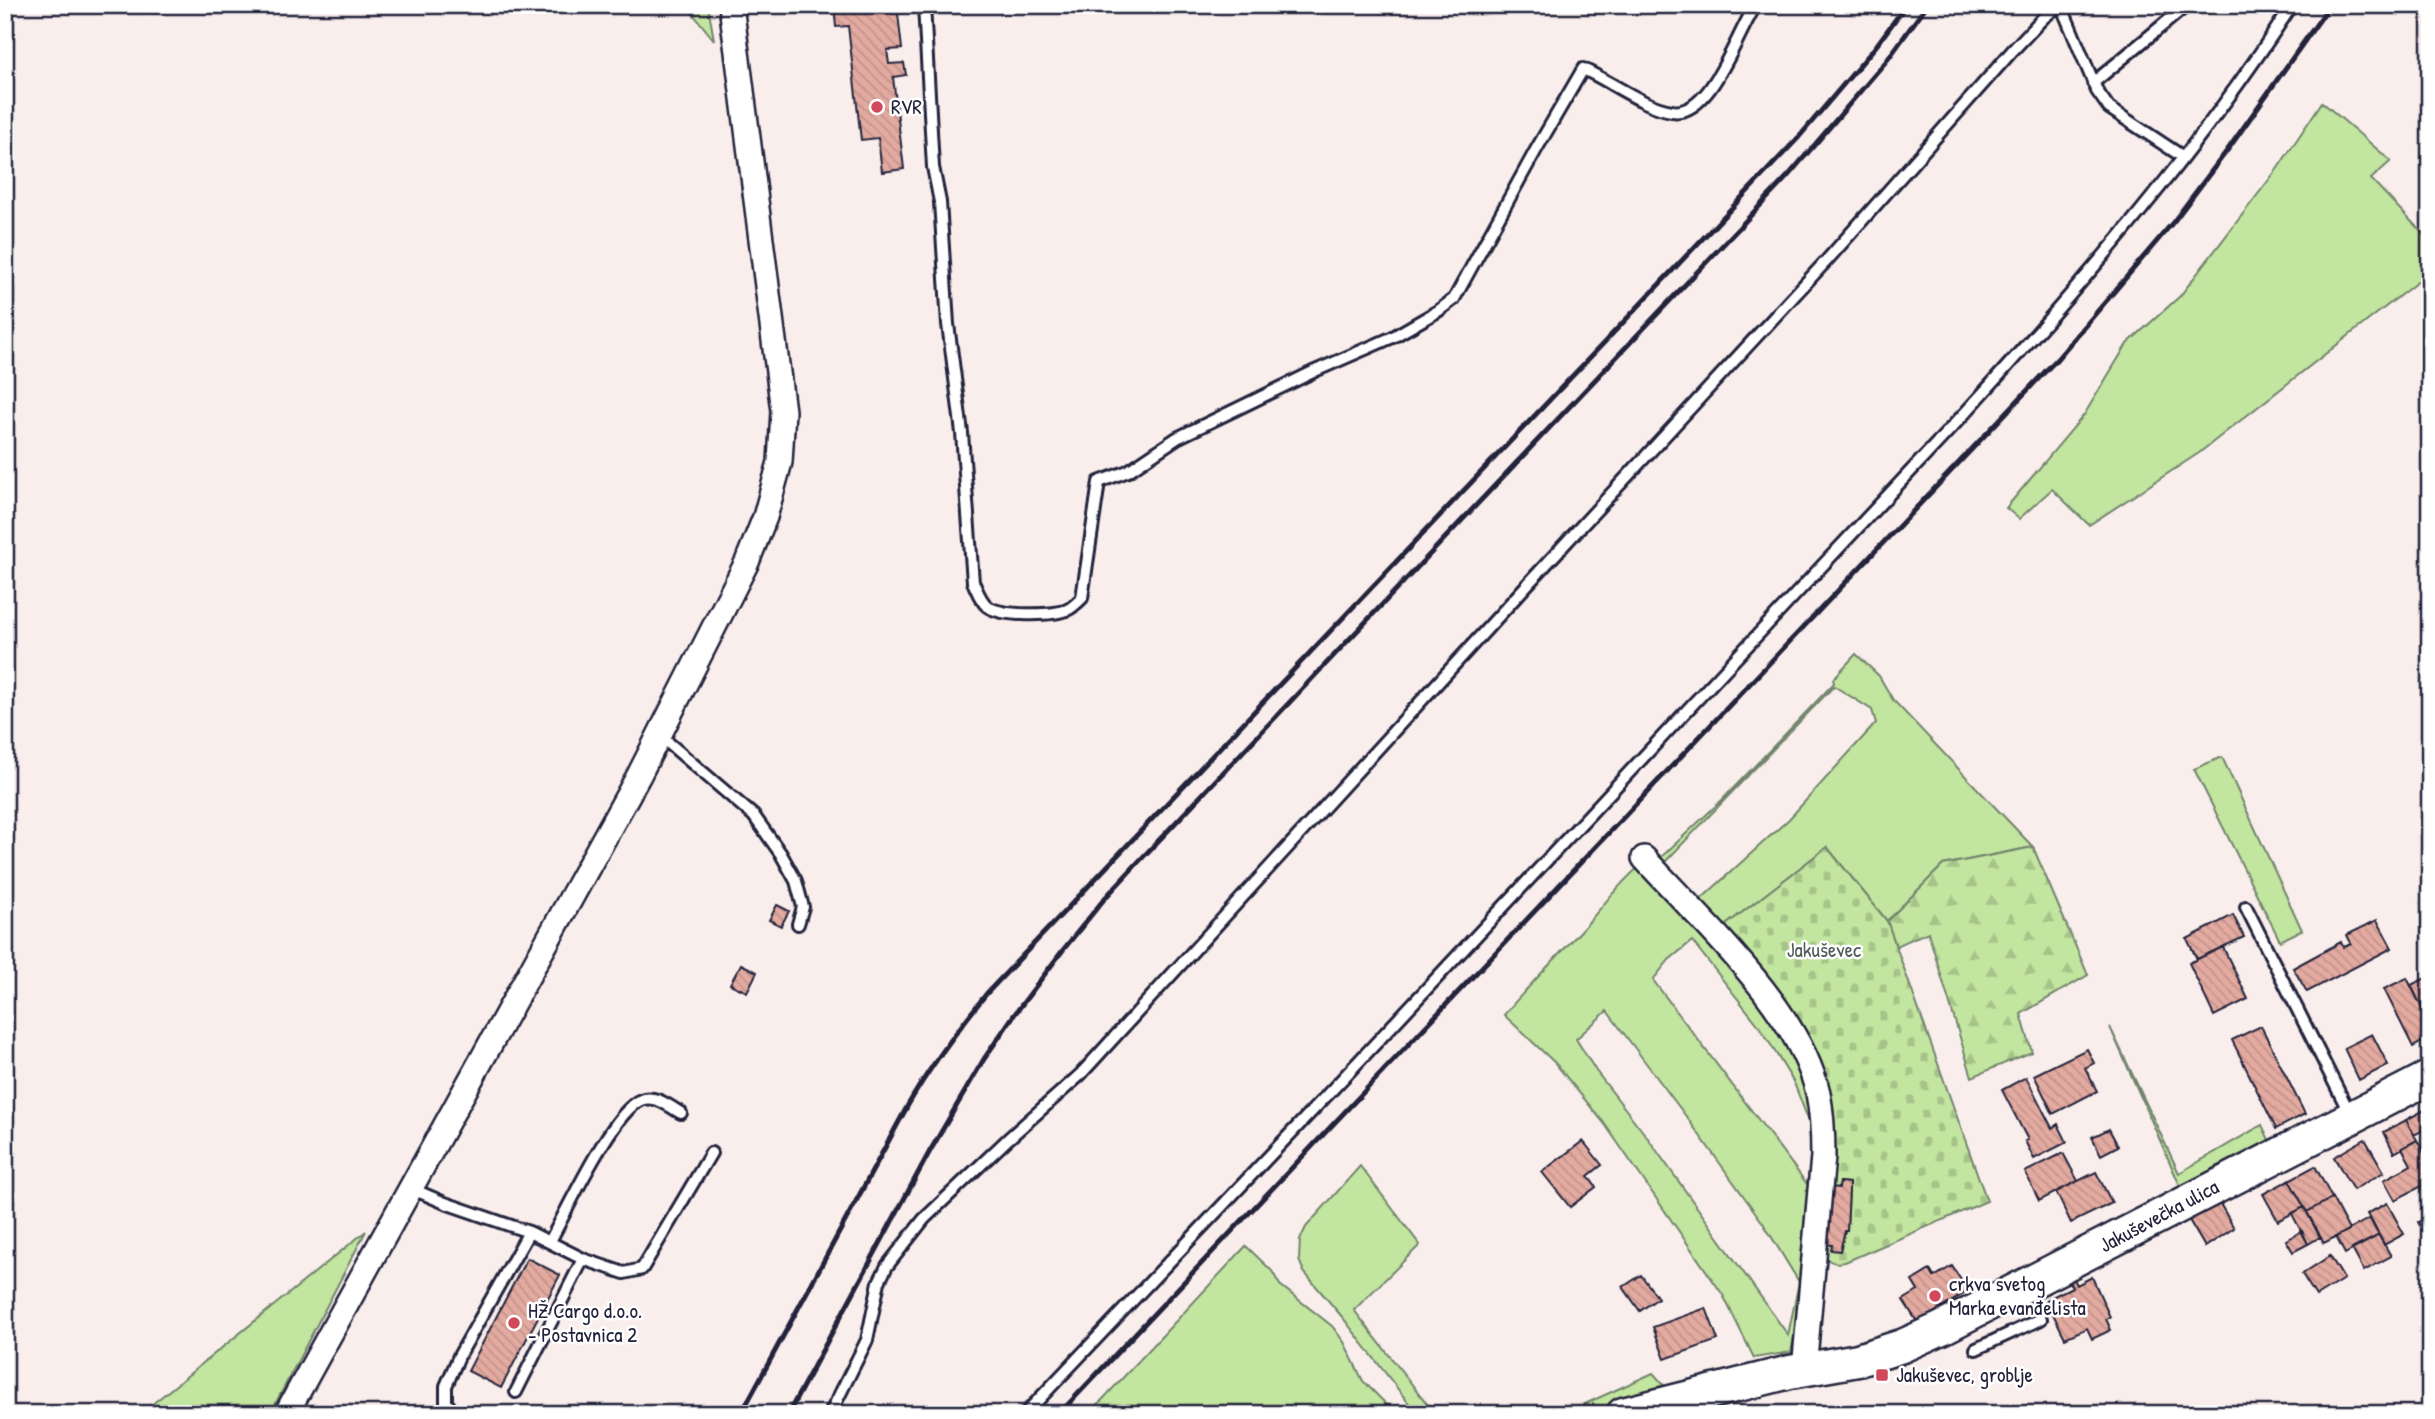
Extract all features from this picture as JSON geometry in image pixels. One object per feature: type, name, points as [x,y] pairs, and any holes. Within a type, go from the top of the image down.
[{"type":"main road","name":"Jakuševečka ulica","points":[[1623,1414],[1790,1372],[1858,1360],[1902,1346],[1942,1328],[2430,1077]]},
{"type":"street","points":[[286,1414],[632,788],[747,562],[765,517],[780,462],[783,411],[731,5]]},
{"type":"street","points":[[1644,858],[1759,983],[1783,1016],[1818,1091],[1827,1170],[1804,1370]]},
{"type":"lane","points":[[924,5],[933,167],[940,202],[948,324],[962,433],[973,582],[979,597],[988,607],[1000,612],[1021,614],[1059,612],[1071,608],[1082,598],[1098,482],[1128,471],[1177,438],[1315,371],[1393,337],[1438,312],[1454,299],[1583,69],[1668,110],[1675,112],[1686,109],[1699,101],[1716,79],[1756,5]]},
{"type":"lane","points":[[830,1414],[867,1340],[879,1282],[924,1219],[1080,1075],[1828,259],[2043,18],[2060,5],[2093,83],[2109,108],[2183,157]]},
{"type":"lane","points":[[2093,83],[2187,5]]},
{"type":"lane","points":[[1025,1414],[1347,1074],[1966,412],[2056,312],[2215,117],[2292,5]]},
{"type":"lane","points":[[658,734],[754,816],[782,855],[796,881],[803,907],[798,924]]},
{"type":"lane","points":[[2246,906],[2351,1116]]},
{"type":"lane","points":[[551,1241],[592,1164],[627,1110],[640,1100],[650,1098],[681,1112]]},
{"type":"lane","points":[[410,1188],[444,1203],[529,1232],[583,1259],[624,1273],[642,1269],[711,1153]]},
{"type":"lane","points":[[454,1414],[446,1402],[446,1386],[459,1356],[529,1232]]},
{"type":"lane","points":[[516,1392],[583,1259]]},
{"type":"lane","points":[[1976,1349],[2041,1319]]},
{"type":"green space","points":[[686,5],[708,5],[714,40]]},
{"type":"green space","points":[[2322,102],[2391,161],[2371,179],[2430,241],[2430,272],[2199,453],[2089,525],[2052,489],[2019,519],[2006,508],[2084,415],[2127,344],[2180,296],[2278,168]]},
{"type":"green space","points":[[1856,654],[1879,676],[1893,700],[2033,847],[1943,865],[1887,921],[1827,847],[1722,928],[1657,861],[1722,800],[1834,683],[1833,679]],"holes":[[[1834,686],[1872,710],[1876,723],[1789,819],[1700,900],[1665,862]]]},
{"type":"green space","points":[[2222,757],[2302,930],[2280,941],[2194,769]]},
{"type":"green space","name":"Jakuševec","points":[[1827,847],[1887,921],[1987,1201],[1839,1263],[1828,1260],[1823,1243],[1832,1245],[1832,1250],[1840,1251],[1847,1231],[1849,1190],[1848,1183],[1840,1182],[1839,1188],[1830,1187],[1825,1105],[1722,928]]},
{"type":"green space","points":[[2033,847],[2088,975],[2021,1014],[2032,1052],[1972,1077],[1928,932],[1896,946],[1887,921],[1943,865]]},
{"type":"green space","points":[[1641,865],[1653,873],[1787,1034],[1817,1120],[1800,1339],[1794,1337],[1791,1352],[1754,1358],[1723,1295],[1604,1123],[1555,1063],[1504,1015]],"holes":[[[1692,941],[1760,1027],[1794,1083],[1814,1135],[1807,1184],[1653,980],[1669,960]],[[1607,1011],[1763,1223],[1799,1282],[1788,1335],[1647,1137],[1596,1071],[1576,1039]]]},
{"type":"green space","points":[[2110,1027],[2179,1173],[2262,1125],[2271,1144],[2182,1190]]},
{"type":"green space","points":[[1360,1166],[1420,1245],[1354,1310],[1435,1414],[1417,1414],[1304,1272],[1299,1260],[1300,1240],[1306,1227]]},
{"type":"green space","points":[[366,1231],[270,1414],[140,1414]]},
{"type":"green space","points":[[1246,1246],[1272,1271],[1280,1285],[1332,1326],[1344,1342],[1363,1381],[1396,1414],[1089,1414]]},
{"type":"green space","points":[[1653,1373],[1671,1393],[1603,1414],[1563,1414]]},
{"type":"building","name":"RVR","points":[[834,5],[897,5],[902,49],[887,50],[889,64],[904,63],[906,75],[893,77],[904,169],[882,172],[878,138],[861,140],[848,26],[836,27]]},
{"type":"building","points":[[777,905],[789,911],[781,926],[769,920]]},
{"type":"building","points":[[2233,915],[2244,937],[2197,959],[2187,939]]},
{"type":"building","points":[[2377,920],[2392,948],[2307,992],[2293,968],[2341,942],[2343,947],[2351,943],[2347,935]]},
{"type":"building","points":[[2223,947],[2248,999],[2214,1016],[2189,963]]},
{"type":"building","points":[[741,964],[757,972],[747,992],[730,984]]},
{"type":"building","points":[[2430,976],[2430,1024],[2411,985]]},
{"type":"building","points":[[2407,978],[2430,1024],[2430,1038],[2413,1047],[2384,989]]},
{"type":"building","points":[[2261,1026],[2305,1114],[2276,1129],[2232,1040]]},
{"type":"building","points":[[2372,1034],[2388,1065],[2359,1080],[2344,1048]]},
{"type":"building","points":[[2087,1049],[2094,1063],[2085,1068],[2097,1091],[2053,1114],[2034,1075]]},
{"type":"building","points":[[2026,1077],[2052,1128],[2058,1124],[2067,1142],[2034,1159],[2025,1141],[2028,1140],[2002,1090]]},
{"type":"building","points":[[2430,1107],[2430,1127],[2414,1135],[2406,1120]]},
{"type":"building","points":[[2406,1120],[2417,1140],[2394,1153],[2384,1132]]},
{"type":"building","points":[[2109,1129],[2118,1146],[2101,1155],[2092,1137]]},
{"type":"building","points":[[2365,1139],[2384,1172],[2353,1190],[2334,1157]]},
{"type":"building","points":[[2417,1140],[2430,1164],[2430,1182],[2395,1200],[2384,1180],[2411,1165],[2402,1148]]},
{"type":"building","points":[[1583,1141],[1602,1165],[1588,1176],[1596,1187],[1570,1207],[1542,1172]]},
{"type":"building","points":[[2063,1153],[2078,1181],[2039,1201],[2025,1172]]},
{"type":"building","points":[[2315,1166],[2332,1198],[2307,1212],[2289,1180]]},
{"type":"building","points":[[2096,1172],[2112,1203],[2071,1223],[2056,1192]]},
{"type":"building","points":[[2289,1180],[2304,1207],[2278,1221],[2263,1194]]},
{"type":"building","points":[[1840,1182],[1849,1183],[1849,1189],[1847,1231],[1840,1251],[1831,1250],[1832,1245],[1823,1244],[1830,1187],[1839,1188]]},
{"type":"building","points":[[2332,1198],[2349,1230],[2324,1243],[2307,1212]]},
{"type":"building","points":[[2219,1202],[2234,1228],[2205,1247],[2189,1220]]},
{"type":"building","points":[[2387,1203],[2404,1234],[2384,1245],[2367,1214]]},
{"type":"building","points":[[2304,1207],[2320,1237],[2308,1244],[2292,1214]]},
{"type":"building","points":[[2430,1216],[2430,1244],[2429,1244],[2418,1222]]},
{"type":"building","points":[[2370,1218],[2379,1235],[2345,1254],[2336,1237]]},
{"type":"building","points":[[2302,1231],[2308,1244],[2293,1252],[2286,1240]]},
{"type":"building","points":[[2379,1235],[2391,1256],[2364,1271],[2352,1249]]},
{"type":"building","points":[[2330,1256],[2344,1279],[2316,1296],[2302,1274]]},
{"type":"building","name":"HŽ Cargo d.o.o. - Postavnica 2","points":[[527,1258],[560,1275],[501,1388],[468,1371]]},
{"type":"building","name":"crkva svetog Marka evanđelista","points":[[1952,1266],[1968,1291],[1918,1323],[1903,1300],[1918,1291],[1912,1281],[1930,1270],[1934,1277]]},
{"type":"building","points":[[1641,1275],[1658,1298],[1640,1311],[1623,1287]]},
{"type":"building","points":[[2092,1277],[2110,1317],[2106,1319],[2111,1330],[2092,1339],[2087,1328],[2065,1338],[2046,1300],[2072,1287],[2069,1282],[2074,1279],[2077,1285]]},
{"type":"building","points":[[1706,1308],[1718,1340],[1665,1359],[1653,1327]]},
{"type":"railway","points":[[741,1414],[908,1105],[945,1048],[987,993],[1799,137],[1876,46],[1906,5]]},
{"type":"railway","points":[[788,1414],[930,1151],[984,1059],[1014,1015],[1105,898],[1788,176],[1888,59],[1927,5]]},
{"type":"railway","points":[[1059,1414],[2057,359],[2174,221],[2330,5]]},
{"type":"place","name":"RVR","points":[[877,107]]},
{"type":"place","name":"crkva svetog Marka evanđelista","points":[[1935,1296]]},
{"type":"place","name":"HŽ Cargo d.o.o. - Postavnica 2","points":[[514,1323]]},
{"type":"place","name":"Jakuševec, groblje","points":[[1882,1375]]}]
